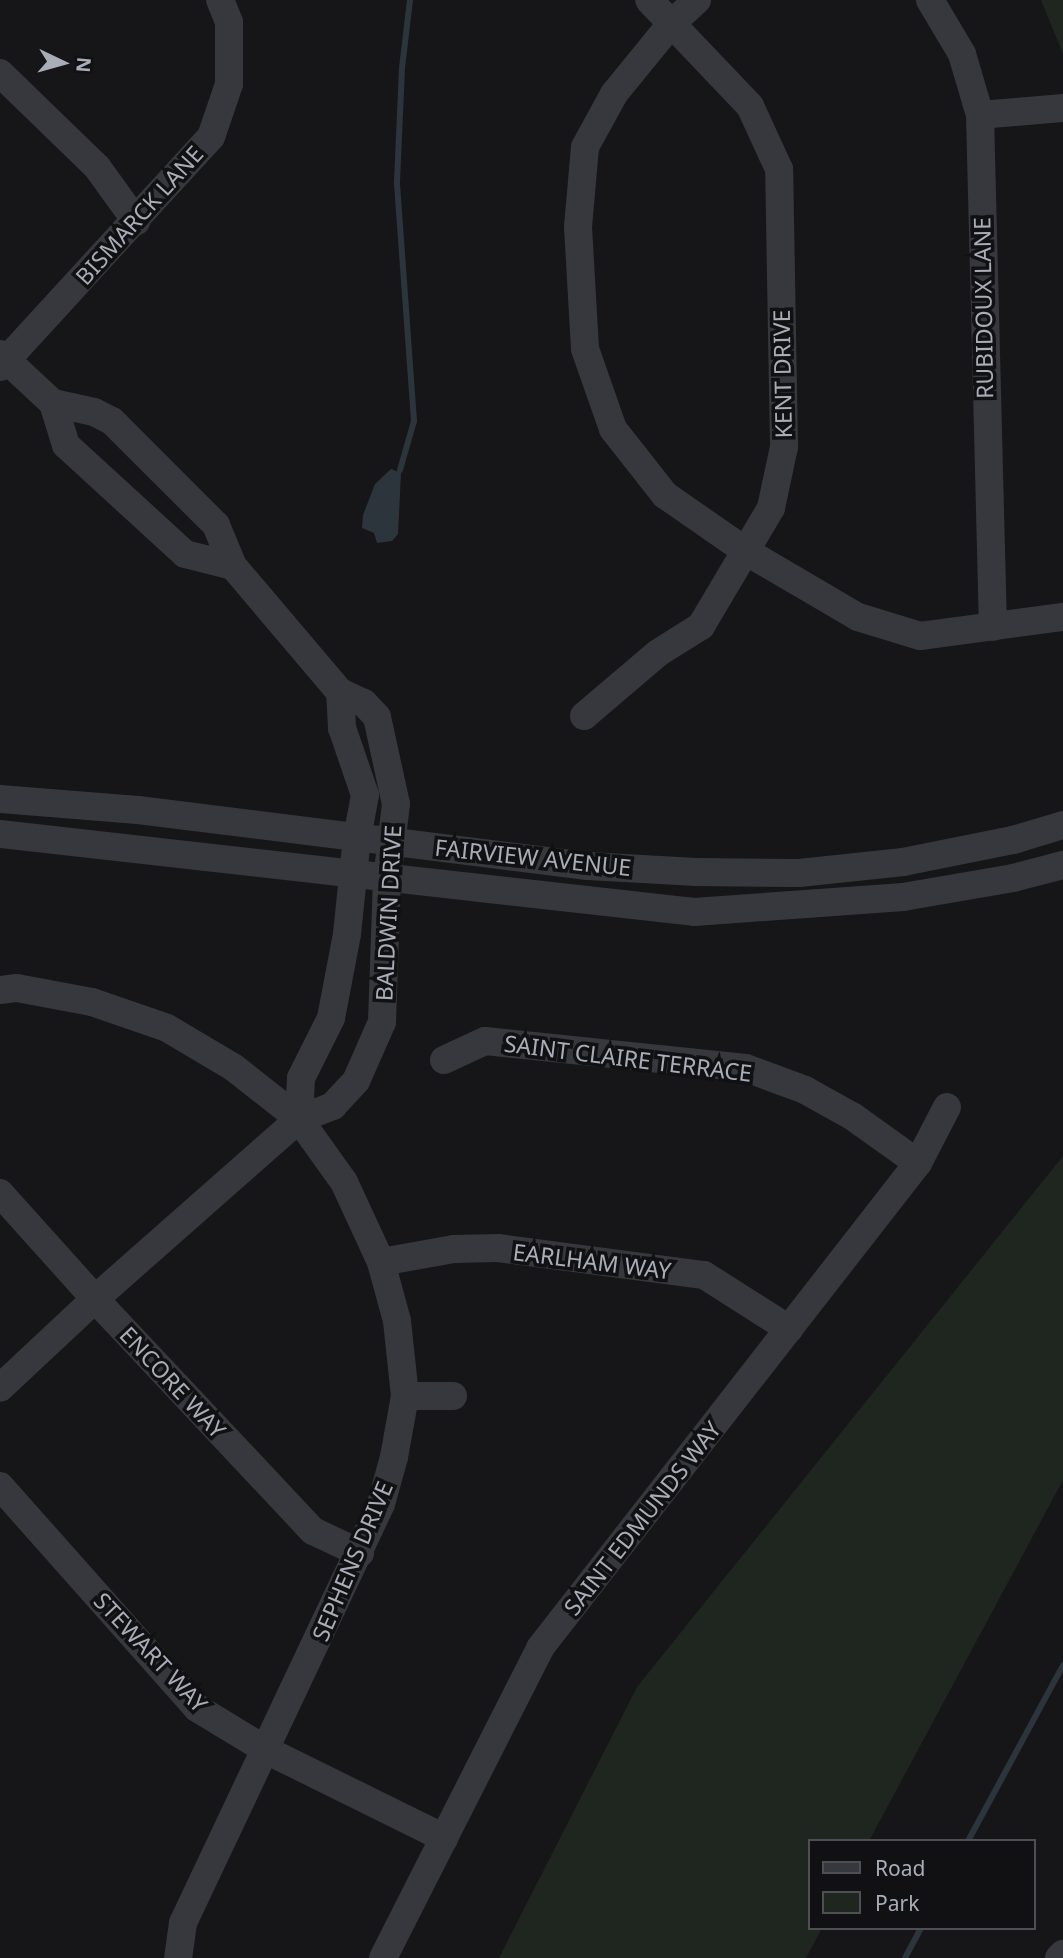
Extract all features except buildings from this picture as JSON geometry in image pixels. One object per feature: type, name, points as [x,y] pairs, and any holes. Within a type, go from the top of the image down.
[{"type":"street","name":"BISMARCK LANE","points":[[2,360],[136,221],[211,137],[229,84],[229,22],[219,0]]},
{"type":"street","name":"KENT DRIVE","points":[[584,716],[658,653],[701,626],[771,508],[784,447],[779,169],[750,106],[649,0]]},
{"type":"street","points":[[697,0],[671,24],[614,94],[585,147],[578,228],[585,349],[614,429],[665,495],[747,552],[858,617],[920,636],[1063,617]]},
{"type":"street","name":"RUBIDOUX LANE","points":[[930,0],[961,54],[980,115],[993,627]]},
{"type":"street","points":[[0,73],[97,167],[136,221]]},
{"type":"street","points":[[980,115],[1063,108]]},
{"type":"street","name":"BALDWIN DRIVE","points":[[0,1388],[95,1299],[299,1119],[333,1107],[356,1081],[382,1022],[387,879],[396,804],[377,717],[364,703],[340,692],[233,566],[216,525],[112,421],[94,412],[53,402],[2,360]]},
{"type":"street","points":[[53,402],[66,445],[185,554],[233,566]]},
{"type":"street","name":"BALDWIN DRIVE","points":[[299,1119],[301,1078],[331,1018],[347,934],[357,838],[365,795],[342,728],[340,692]]},
{"type":"street","name":"FAIRVIEW AVENUE","points":[[0,799],[138,810],[587,866],[696,872],[799,873],[903,862],[1013,840],[1063,825]]},
{"type":"street","name":"FAIRVIEW AVENUE","points":[[0,834],[694,912],[903,897],[1013,878],[1063,864]]},
{"type":"street","name":"SEPHENS DRIVE","points":[[0,990],[17,988],[92,1002],[167,1028],[233,1067],[299,1119],[344,1182],[381,1262],[397,1321],[405,1396],[382,1504],[183,1923],[178,1958]]},
{"type":"street","name":"SAINT CLAIRE TERRACE","points":[[444,1060],[485,1041],[746,1068],[804,1090],[852,1116],[918,1163]]},
{"type":"street","name":"SAINT EDMUNDS WAY","points":[[383,1958],[540,1648],[918,1163],[947,1107]]},
{"type":"street","name":"ENCORE WAY","points":[[0,1193],[95,1299],[313,1531],[360,1553]]},
{"type":"street","name":"EARLHAM WAY","points":[[381,1262],[454,1249],[498,1248],[704,1275],[789,1329]]},
{"type":"street","points":[[405,1396],[453,1396]]},
{"type":"street","name":"STEWART WAY","points":[[0,1486],[197,1708],[266,1750],[444,1838]]},
{"type":"street","points":[[1059,1958],[1063,1954]]},
{"type":"green space","points":[[1041,0],[1063,0],[1063,54]]},
{"type":"green space","points":[[1063,1156],[1063,1480],[870,1839],[808,1839],[808,1930],[821,1930],[806,1958],[499,1958],[637,1687]]},
{"type":"shaded area","points":[[391,469],[401,473],[398,534],[392,541],[377,543],[374,533],[362,528],[363,515],[375,484]]},
{"type":"waterway","points":[[400,470],[414,421],[397,182],[402,68],[410,0]]},
{"type":"waterway","points":[[969,1839],[1063,1665]]},
{"type":"waterway","points":[[905,1958],[920,1930]]}]
